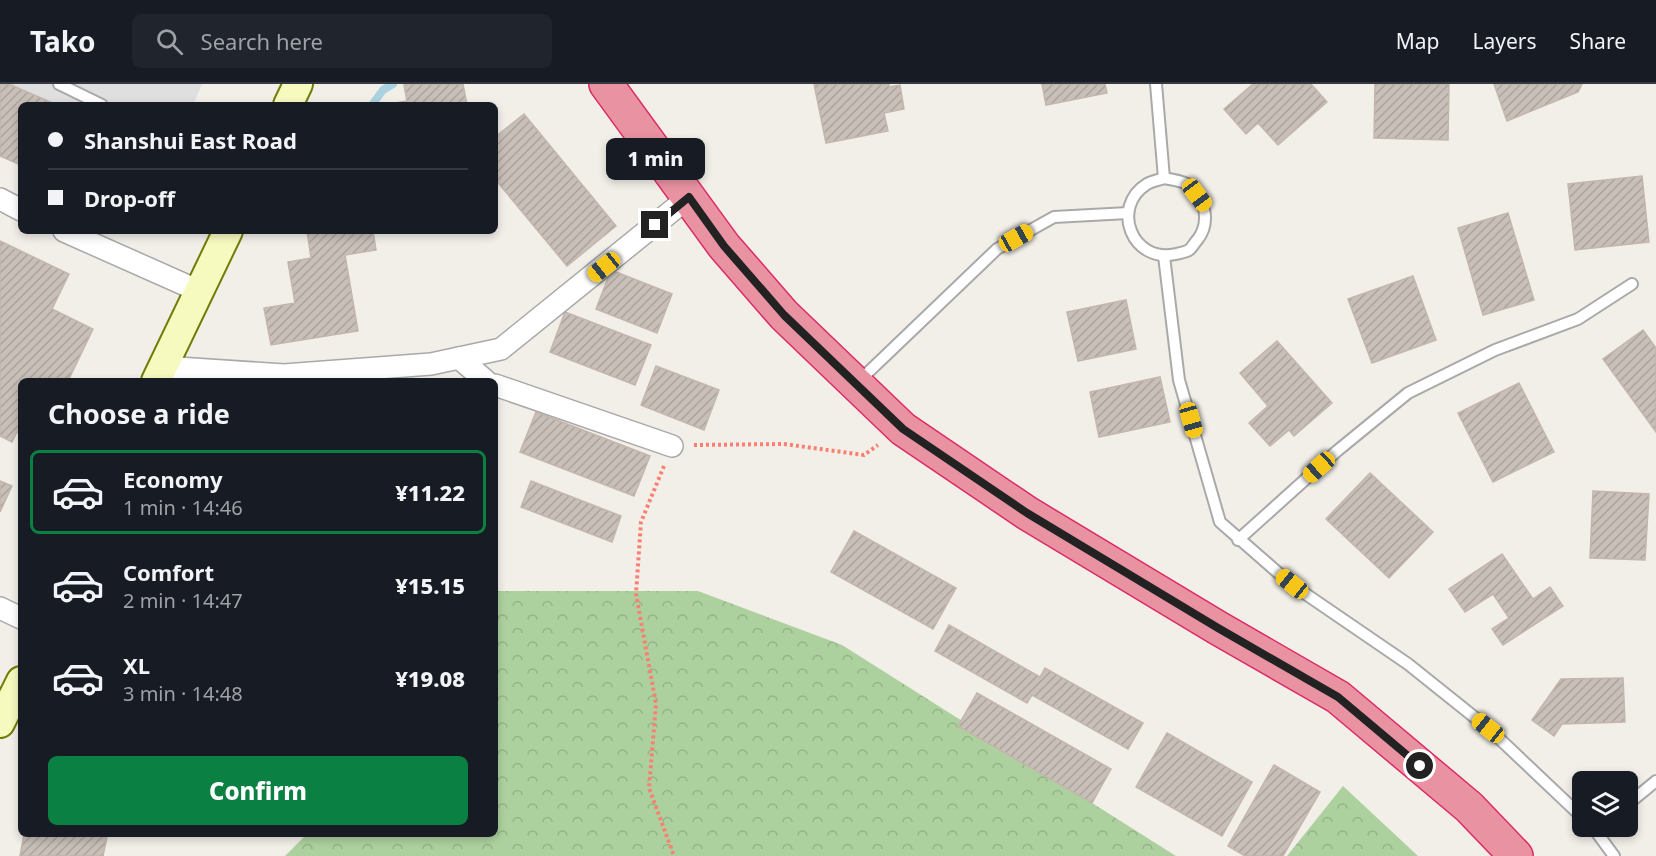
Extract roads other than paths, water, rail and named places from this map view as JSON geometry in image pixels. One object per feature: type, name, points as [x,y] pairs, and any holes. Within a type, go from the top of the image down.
[{"type":"highway","points":[[606,84],[724,246],[784,315],[903,429],[1027,513],[1338,697],[1469,807],[1516,856]]},
{"type":"street","points":[[289,102],[298,84]]},
{"type":"street","points":[[227,234],[159,374],[284,375],[431,364],[501,349],[689,197]]},
{"type":"street","points":[[0,199],[18,208]]},
{"type":"street","points":[[71,234],[199,291]]},
{"type":"street","points":[[459,358],[482,378]]},
{"type":"street","points":[[498,386],[672,446]]},
{"type":"street","points":[[0,608],[18,617]]},
{"type":"street","points":[[0,723],[18,687]]},
{"type":"lane","points":[[59,84],[96,102]]},
{"type":"lane","points":[[1156,84],[1164,178]]},
{"type":"lane","points":[[1164,178],[1189,185],[1205,205],[1205,213],[1204,230],[1189,250],[1164,256],[1149,252],[1137,242],[1129,228],[1128,213],[1134,196],[1147,183],[1164,178]]},
{"type":"lane","points":[[855,384],[997,249],[1054,217],[1128,213]]},
{"type":"lane","points":[[1164,256],[1179,380],[1220,522],[1238,540],[1292,584],[1408,664],[1479,721],[1572,809]]},
{"type":"lane","points":[[1238,540],[1337,451],[1408,393],[1495,350],[1578,319],[1632,284]]},
{"type":"lane","points":[[1638,796],[1656,781]]},
{"type":"lane","points":[[1601,837],[1614,856]]},
{"type":"waterway","points":[[374,102],[383,90],[393,84]]}]
